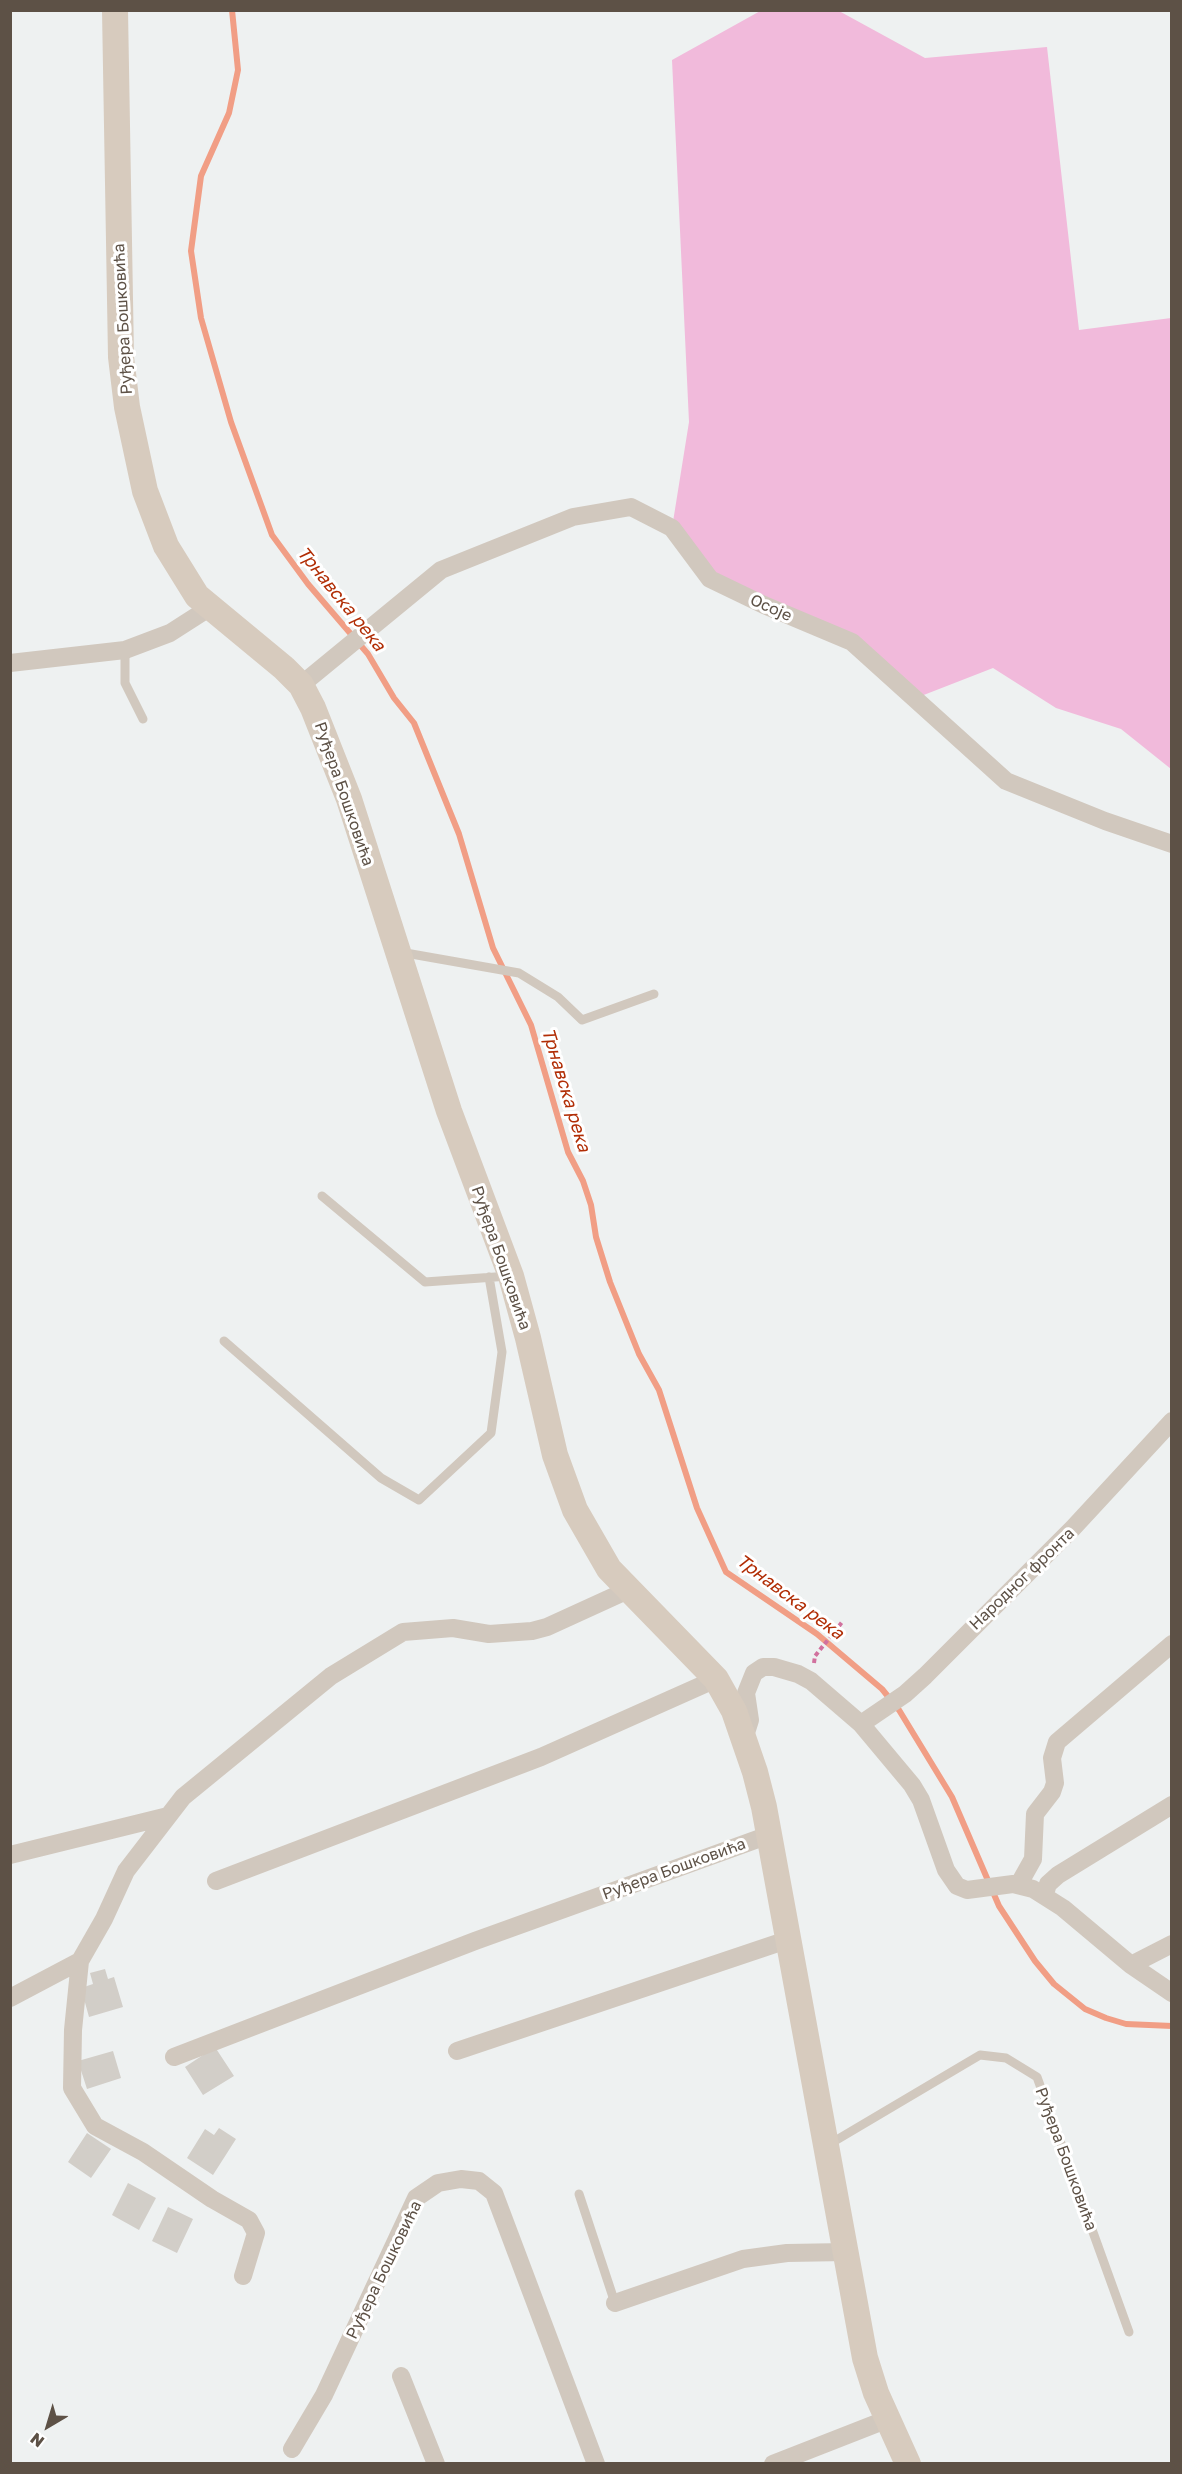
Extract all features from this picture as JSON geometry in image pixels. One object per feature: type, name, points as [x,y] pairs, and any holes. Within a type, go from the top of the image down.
[{"type":"main road","name":"Руђера Бошковића","points":[[115,10],[122,357],[127,407],[145,491],[166,546],[183,577],[209,608],[263,650],[301,685],[331,749],[449,1111],[561,1474],[580,1519],[599,1554],[628,1590],[716,1679],[734,1711],[755,1772],[769,1835],[790,1939],[865,2358],[888,2419],[908,2463]]},
{"type":"street","name":"Осоје","points":[[301,685],[441,570],[573,517],[631,507],[672,528],[710,579],[764,605],[852,642],[1006,781],[1105,821],[1172,844]]},
{"type":"street","points":[[10,663],[125,650],[170,633],[209,608]]},
{"type":"street","name":"Народног фронта","points":[[861,1724],[905,1694],[1073,1528],[1172,1421]]},
{"type":"street","points":[[243,2276],[256,2233],[249,2220],[212,2199],[143,2152],[95,2126],[72,2088],[73,2030],[80,1961],[104,1919],[126,1871],[183,1797],[331,1676],[403,1632],[453,1628],[489,1634],[518,1633],[547,1627],[628,1590]]},
{"type":"street","points":[[1013,1884],[1033,1859],[1035,1814],[1052,1792],[1055,1783],[1052,1758],[1057,1742],[1172,1644]]},
{"type":"street","name":"Руђера Бошковића","points":[[744,1739],[750,1720],[746,1693],[750,1678],[763,1667],[774,1666],[798,1674],[861,1724]]},
{"type":"street","points":[[216,1881],[541,1757],[716,1679]]},
{"type":"street","points":[[861,1724],[912,1785],[921,1800],[951,1879],[957,1886],[967,1890],[1013,1884],[1044,1894],[1131,1965],[1172,1993]]},
{"type":"street","points":[[1044,1894],[1048,1884],[1058,1875],[1172,1805]]},
{"type":"street","points":[[10,1855],[168,1816]]},
{"type":"street","name":"Руђера Бошковића","points":[[174,2057],[475,1941],[769,1835]]},
{"type":"street","points":[[457,2051],[790,1939]]},
{"type":"street","points":[[1131,1965],[1172,1944]]},
{"type":"street","points":[[10,1998],[80,1961]]},
{"type":"street","name":"Руђера Бошковића","points":[[292,2449],[324,2395],[416,2198],[438,2183],[461,2179],[479,2181],[494,2193],[596,2463]]},
{"type":"street","points":[[615,2304],[743,2259],[788,2253],[846,2252]]},
{"type":"street","points":[[401,2376],[436,2463]]},
{"type":"street","points":[[773,2463],[888,2419]]},
{"type":"lane","points":[[125,650],[125,683],[143,718]]},
{"type":"lane","points":[[397,951],[517,972],[558,998],[582,1020],[654,994]]},
{"type":"lane","points":[[322,1196],[425,1282],[500,1277]]},
{"type":"lane","name":"Руђера Бошковића","points":[[224,1341],[381,1478],[419,1500],[491,1433],[502,1352],[500,1277]]},
{"type":"lane","name":"Руђера Бошковића","points":[[826,2146],[980,2055],[1006,2058],[1021,2067],[1037,2077],[1129,2332]]},
{"type":"lane","points":[[579,2194],[615,2304]]},
{"type":"path","points":[[818,1653],[843,1621]]},
{"type":"shaded area","points":[[762,10],[839,11],[925,58],[1047,47],[1079,330],[1171,318],[1171,769],[1121,729],[1056,708],[993,668],[916,698],[852,642],[710,579],[672,528],[689,422],[672,60]]},
{"type":"building","points":[[105,1969],[108,1979],[114,1977],[123,2007],[89,2017],[81,1988],[93,1984],[90,1973]]},
{"type":"building","points":[[215,2047],[234,2076],[203,2095],[185,2067]]},
{"type":"building","points":[[113,2051],[121,2078],[87,2089],[78,2061]]},
{"type":"building","points":[[219,2128],[236,2139],[213,2175],[187,2158],[205,2129],[214,2135]]},
{"type":"building","points":[[87,2133],[111,2149],[91,2178],[68,2162]]},
{"type":"building","points":[[128,2183],[156,2198],[139,2230],[112,2215]]},
{"type":"building","points":[[168,2207],[193,2219],[177,2253],[152,2241]]},
{"type":"waterway","name":"Трнавска река","points":[[232,10],[238,70],[229,113],[201,176],[191,251],[201,318],[231,422],[272,535],[308,584],[368,654],[394,698],[414,723],[459,834],[493,948],[531,1025],[568,1152],[583,1181],[591,1205],[596,1237],[610,1282],[639,1354],[659,1390],[697,1508],[726,1572],[817,1634],[882,1689],[899,1710],[952,1797],[999,1906],[1035,1961],[1054,1984],[1085,2009],[1106,2018],[1126,2024],[1172,2026]]}]
